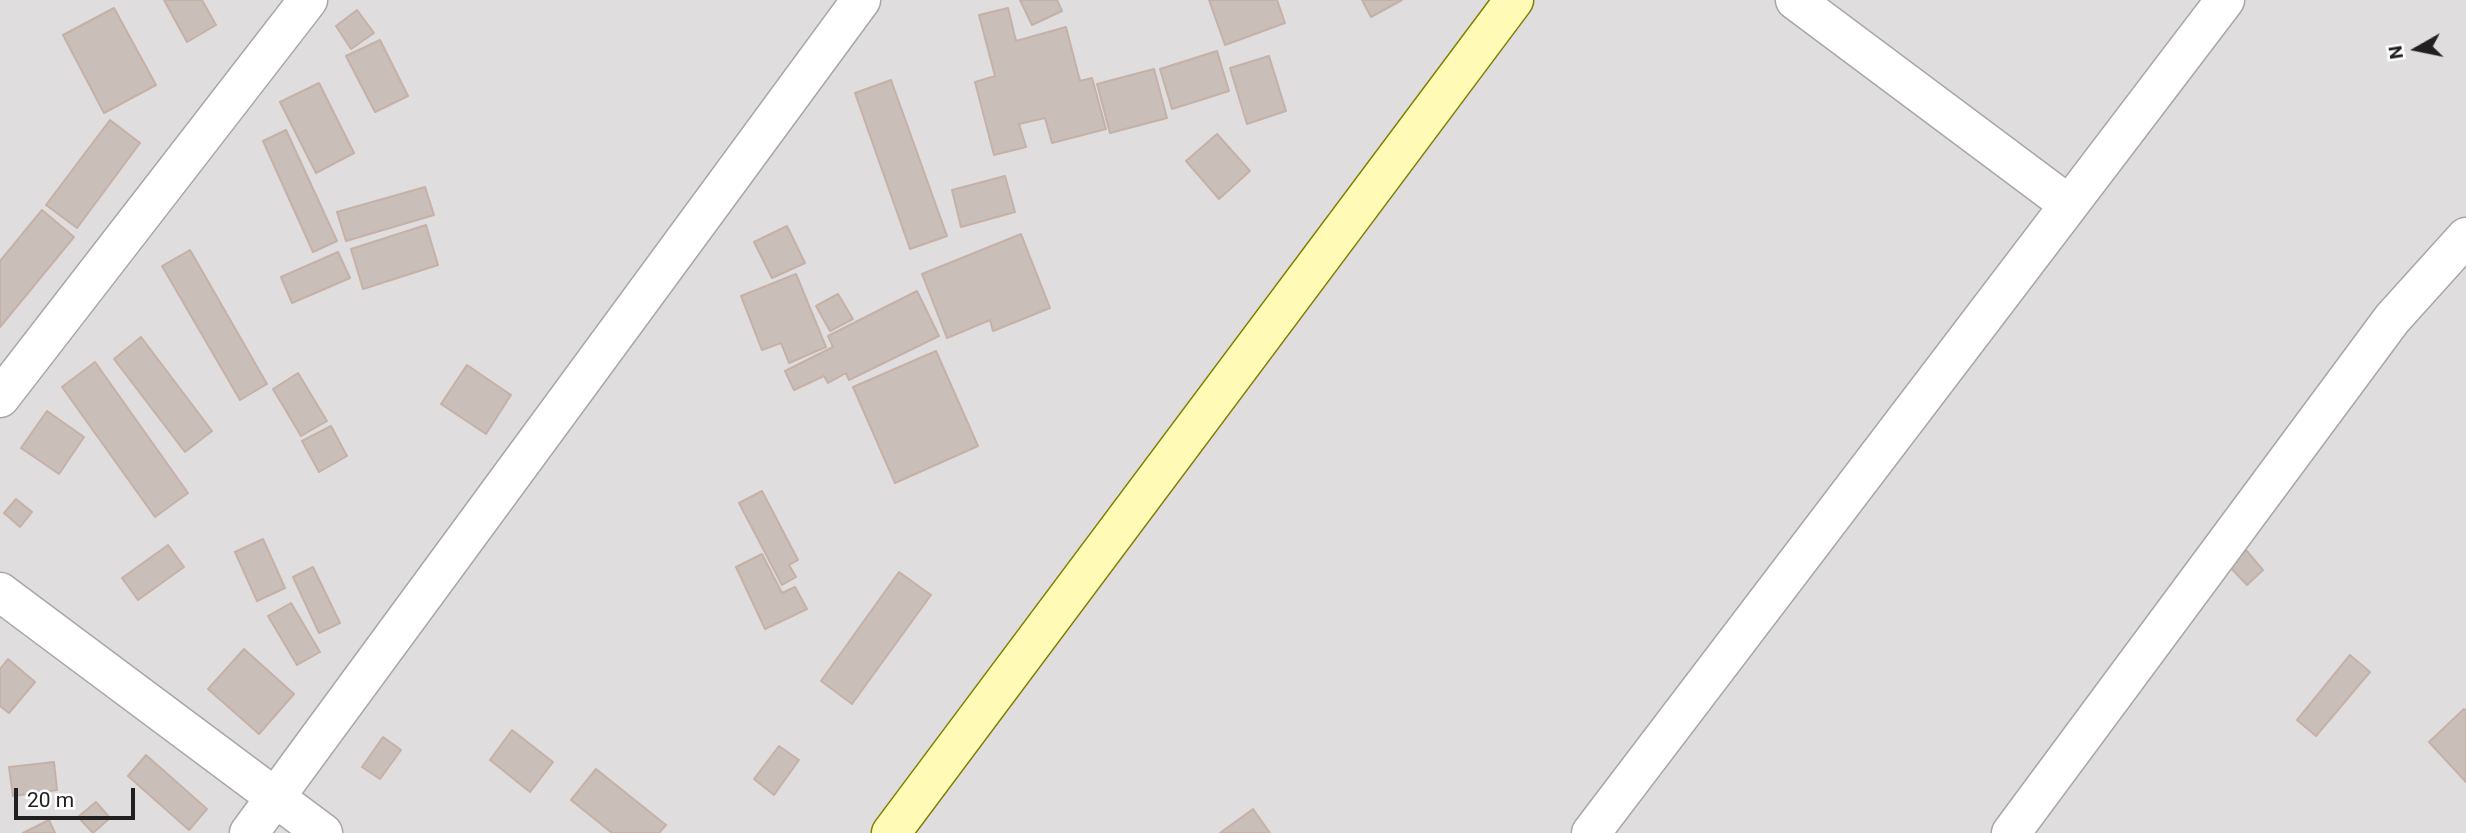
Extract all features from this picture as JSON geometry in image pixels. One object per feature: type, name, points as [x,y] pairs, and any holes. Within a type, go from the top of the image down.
[{"type":"street","points":[[0,398],[308,0]]},
{"type":"street","points":[[249,833],[861,0]]},
{"type":"street","points":[[891,833],[1514,0]]},
{"type":"street","points":[[1795,0],[2068,204]]},
{"type":"street","points":[[1591,833],[2225,0]]},
{"type":"street","points":[[2011,833],[2392,319],[2466,237]]},
{"type":"street","points":[[0,592],[323,833]]},
{"type":"shaded area","points":[[0,0],[2466,0],[2466,833],[0,833]]},
{"type":"building","points":[[164,0],[202,0],[216,25],[187,42]]},
{"type":"building","points":[[1020,0],[1057,0],[1062,11],[1032,25]]},
{"type":"building","points":[[1209,0],[1277,0],[1285,23],[1225,45]]},
{"type":"building","points":[[1362,0],[1402,0],[1371,17]]},
{"type":"building","points":[[114,8],[156,85],[104,113],[63,35]]},
{"type":"building","points":[[1008,8],[1016,41],[1066,27],[1080,81],[1092,78],[1106,129],[1052,143],[1045,118],[1019,124],[1026,147],[994,155],[975,82],[995,76],[979,15]]},
{"type":"building","points":[[357,10],[374,33],[351,49],[336,26]]},
{"type":"building","points":[[380,40],[408,96],[375,112],[346,56]]},
{"type":"building","points":[[1217,51],[1229,91],[1172,109],[1160,69]]},
{"type":"building","points":[[1269,56],[1286,111],[1247,124],[1230,68]]},
{"type":"building","points":[[1154,69],[1167,118],[1110,133],[1097,84]]},
{"type":"building","points":[[891,80],[947,236],[910,249],[855,93]]},
{"type":"building","points":[[319,83],[354,153],[316,173],[280,102]]},
{"type":"building","points":[[110,120],[140,143],[77,228],[46,205]]},
{"type":"building","points":[[286,130],[337,241],[313,252],[263,141]]},
{"type":"building","points":[[1217,134],[1250,171],[1219,199],[1186,161]]},
{"type":"building","points":[[1005,176],[1015,212],[961,227],[952,190]]},
{"type":"building","points":[[425,187],[434,215],[346,241],[337,212]]},
{"type":"building","points":[[42,210],[74,237],[0,327],[0,261]]},
{"type":"building","points":[[426,225],[438,265],[363,289],[351,249]]},
{"type":"building","points":[[787,226],[805,263],[772,278],[754,242]]},
{"type":"building","points":[[1021,234],[1050,308],[993,331],[990,320],[947,338],[922,274]]},
{"type":"building","points":[[190,250],[267,384],[240,400],[162,266]]},
{"type":"building","points":[[338,252],[350,278],[292,303],[281,277]]},
{"type":"building","points":[[796,274],[826,347],[789,363],[781,343],[762,350],[741,296]]},
{"type":"building","points":[[917,291],[939,336],[849,380],[846,373],[828,383],[824,376],[794,390],[785,371],[833,347],[828,336]]},
{"type":"building","points":[[838,294],[853,319],[830,331],[816,306]]},
{"type":"building","points":[[141,337],[212,431],[185,452],[114,359]]},
{"type":"building","points":[[936,351],[978,446],[895,483],[853,387]]},
{"type":"building","points":[[95,362],[188,493],[155,517],[62,387]]},
{"type":"building","points":[[467,365],[511,395],[486,434],[441,404]]},
{"type":"building","points":[[298,373],[327,421],[301,436],[273,389]]},
{"type":"building","points":[[47,411],[84,437],[59,474],[21,448]]},
{"type":"building","points":[[331,426],[347,456],[319,472],[302,441]]},
{"type":"building","points":[[762,491],[798,560],[789,565],[796,577],[782,585],[739,503]]},
{"type":"building","points":[[16,499],[32,512],[20,527],[4,513]]},
{"type":"building","points":[[263,539],[285,588],[257,601],[235,552]]},
{"type":"building","points":[[168,545],[184,567],[138,600],[122,578]]},
{"type":"building","points":[[2246,550],[2263,570],[2247,585],[2229,566]]},
{"type":"building","points":[[762,554],[782,593],[795,587],[807,609],[765,629],[736,567]]},
{"type":"building","points":[[313,567],[340,623],[319,633],[293,577]]},
{"type":"building","points":[[899,572],[931,595],[852,704],[821,681]]},
{"type":"building","points":[[291,603],[320,652],[297,665],[268,616]]},
{"type":"building","points":[[244,649],[294,694],[259,734],[208,689]]},
{"type":"building","points":[[2350,655],[2370,672],[2316,736],[2297,720]]},
{"type":"building","points":[[8,659],[35,682],[9,713],[0,706],[0,669]]},
{"type":"building","points":[[2464,709],[2466,711],[2466,782],[2429,742]]},
{"type":"building","points":[[512,730],[553,762],[530,792],[490,760]]},
{"type":"building","points":[[383,737],[401,750],[380,779],[362,767]]},
{"type":"building","points":[[779,746],[799,760],[774,795],[754,779]]},
{"type":"building","points":[[146,755],[207,809],[189,830],[128,776]]},
{"type":"building","points":[[54,762],[57,790],[13,796],[9,767]]},
{"type":"building","points":[[596,769],[666,825],[659,833],[612,833],[571,800]]},
{"type":"building","points":[[96,802],[110,818],[93,833],[78,817]]},
{"type":"building","points":[[1253,809],[1270,833],[1220,833]]},
{"type":"building","points":[[49,820],[55,833],[23,833]]}]
